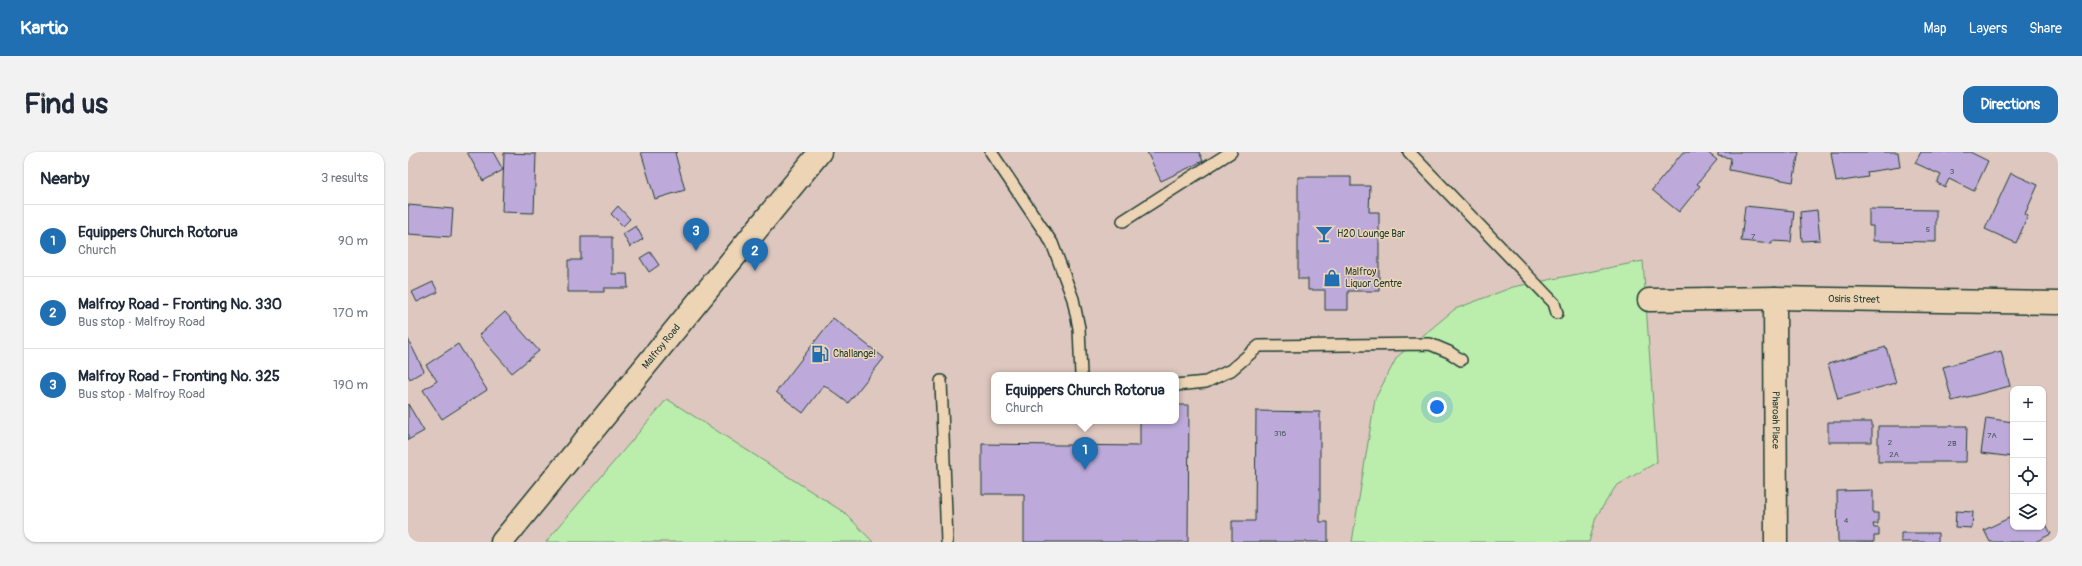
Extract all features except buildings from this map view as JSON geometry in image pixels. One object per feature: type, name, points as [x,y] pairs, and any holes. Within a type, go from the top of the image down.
[{"type":"street","name":"Malfroy Road","points":[[502,542],[820,152]]},
{"type":"street","name":"Osiris Street","points":[[1649,300],[1776,298],[2058,303]]},
{"type":"street","name":"Pharoah Place","points":[[1776,298],[1776,542]]},
{"type":"lane","points":[[991,152],[1052,243],[1073,299],[1079,328],[1081,372]]},
{"type":"lane","points":[[1123,221],[1231,152]]},
{"type":"lane","points":[[1409,152],[1554,303],[1557,313]]},
{"type":"lane","points":[[1179,385],[1206,382],[1231,370],[1259,346],[1430,344],[1449,352],[1461,360]]},
{"type":"lane","points":[[941,381],[947,542]]},
{"type":"green space","points":[[1643,261],[1657,462],[1616,486],[1596,517],[1589,542],[1352,542],[1375,399],[1397,357],[1455,309],[1513,287]]},
{"type":"green space","points":[[667,399],[845,513],[873,542],[546,542]]},
{"type":"place","name":"H2O Lounge Bar","points":[[1324,234]]},
{"type":"place","name":"Malfroy Road - Fronting No. 325","points":[[696,251]]},
{"type":"place","name":"Malfroy Road - Fronting No. 330","points":[[755,271]]},
{"type":"place","name":"Malfroy Liquor Centre","points":[[1332,278]]},
{"type":"place","name":"Challange!","points":[[820,354]]},
{"type":"place","name":"Equippers Church Rotorua","points":[[1085,470]]}]
